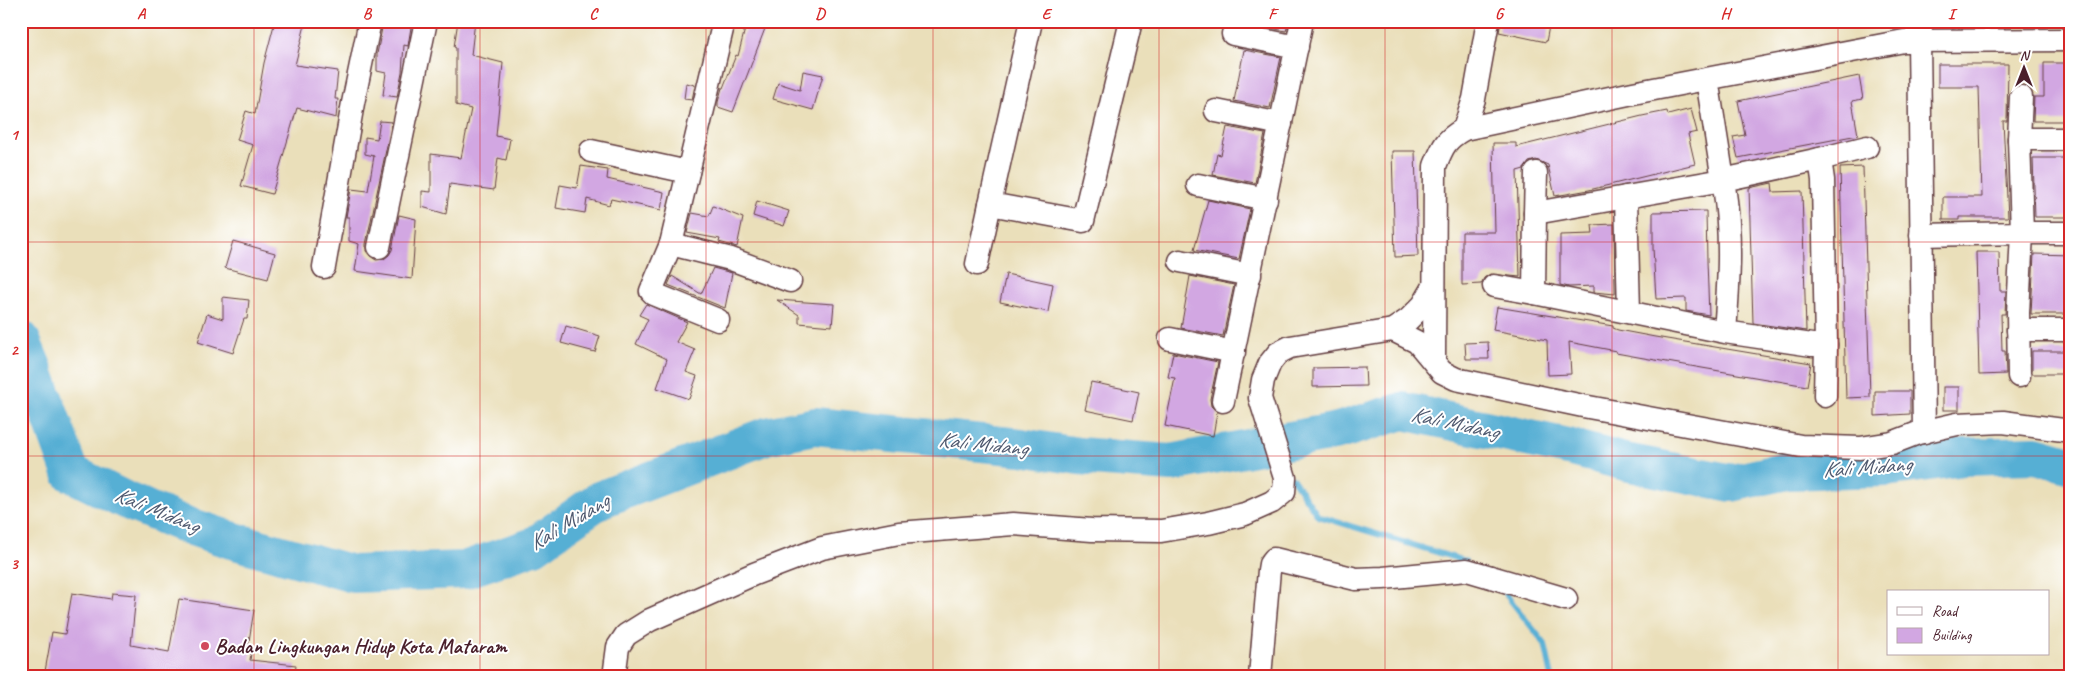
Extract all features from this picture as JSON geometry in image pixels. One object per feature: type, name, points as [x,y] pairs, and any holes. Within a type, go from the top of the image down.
[{"type":"street","points":[[324,267],[353,103],[370,21]]},
{"type":"street","points":[[379,247],[426,21]]},
{"type":"street","points":[[718,320],[652,292],[652,288],[670,244],[724,21]]},
{"type":"street","points":[[977,264],[1031,21]]},
{"type":"street","points":[[990,204],[1083,221],[1130,21]]},
{"type":"street","points":[[1223,401],[1302,21]]},
{"type":"street","points":[[1464,129],[1474,99],[1488,21]]},
{"type":"street","points":[[1921,31],[1924,432]]},
{"type":"street","points":[[1434,362],[1433,288],[1436,166],[1442,150],[1450,137],[1464,129],[1904,41],[1921,31],[2071,40]]},
{"type":"street","points":[[1233,34],[1297,47]]},
{"type":"street","points":[[1707,79],[1729,222],[1730,256],[1725,332]]},
{"type":"street","points":[[2019,376],[2018,330],[2022,232],[2019,139],[2021,96]]},
{"type":"street","points":[[1216,111],[1281,124]]},
{"type":"street","points":[[2019,139],[2071,139]]},
{"type":"street","points":[[1534,213],[1723,180],[1868,147]]},
{"type":"street","points":[[591,151],[688,172]]},
{"type":"street","points":[[1820,159],[1823,180],[1825,396]]},
{"type":"street","points":[[1534,293],[1536,173]]},
{"type":"street","points":[[1198,186],[1266,199]]},
{"type":"street","points":[[1626,198],[1629,312]]},
{"type":"street","points":[[1922,235],[2022,232],[2071,233]]},
{"type":"street","points":[[670,244],[731,259],[790,281]]},
{"type":"street","points":[[1180,261],[1250,275]]},
{"type":"street","points":[[1494,286],[1725,332],[1812,345],[1826,345]]},
{"type":"street","points":[[614,677],[618,647],[626,635],[642,625],[754,574],[822,548],[899,533],[1013,524],[1092,530],[1161,531],[1245,514],[1272,502],[1284,492],[1285,478],[1260,398],[1263,380],[1270,363],[1278,353],[1290,347],[1393,330],[1408,320],[1424,305],[1433,288]]},
{"type":"street","points":[[1393,330],[1417,342],[1442,372],[1456,380],[1583,406],[1801,446],[1860,448],[1892,443],[1924,432],[1957,424],[2003,422],[2071,431]]},
{"type":"street","points":[[2018,330],[2071,330]]},
{"type":"street","points":[[1170,339],[1234,352]]},
{"type":"street","points":[[1260,677],[1269,570],[1270,564],[1274,559],[1356,579],[1467,570],[1566,599]]},
{"type":"building","points":[[275,21],[306,21],[295,65],[338,71],[335,99],[338,99],[336,118],[297,108],[272,194],[241,186],[253,145],[237,140],[246,111],[255,114],[264,63]]},
{"type":"building","points":[[458,21],[475,21],[471,55],[503,63],[496,136],[510,139],[506,160],[498,158],[494,190],[450,184],[446,214],[422,207],[422,191],[431,192],[431,154],[461,158],[471,109],[456,105],[456,48],[454,47]]},
{"type":"building","points":[[747,21],[766,26],[733,112],[718,107],[718,102],[736,55],[738,56]]},
{"type":"building","points":[[1250,21],[1289,21],[1286,31],[1249,24]]},
{"type":"building","points":[[1501,21],[1550,21],[1546,42],[1499,32]]},
{"type":"building","points":[[383,23],[411,27],[408,46],[404,45],[402,72],[397,97],[383,95],[386,73],[377,71],[377,54]]},
{"type":"building","points":[[1244,50],[1281,57],[1270,108],[1234,101]]},
{"type":"building","points":[[2044,63],[2071,63],[2071,121],[2033,121],[2034,97],[2044,97]]},
{"type":"building","points":[[1938,64],[2008,64],[2007,121],[2003,121],[2008,217],[1959,217],[1959,220],[1943,220],[1943,197],[1982,197],[1979,87],[1938,87]]},
{"type":"building","points":[[803,71],[823,75],[813,110],[773,99],[778,83],[800,90]]},
{"type":"building","points":[[1859,76],[1863,99],[1852,101],[1858,135],[1738,158],[1733,137],[1745,135],[1738,101]]},
{"type":"building","points":[[686,83],[695,85],[692,100],[684,99]]},
{"type":"building","points":[[1691,109],[1697,132],[1688,134],[1695,164],[1589,190],[1555,196],[1548,165],[1536,160],[1529,162],[1524,169],[1517,171],[1520,277],[1490,274],[1484,278],[1481,284],[1462,285],[1462,232],[1495,232],[1493,143],[1516,143],[1516,147],[1642,116],[1667,111],[1668,115]]},
{"type":"building","points":[[380,121],[392,122],[366,251],[376,260],[384,259],[392,250],[399,215],[416,219],[412,279],[355,271],[359,244],[349,241],[349,217],[346,217],[351,189],[368,191],[374,156],[365,154],[365,137],[377,139]]},
{"type":"building","points":[[1227,127],[1265,134],[1255,183],[1213,175],[1217,154],[1221,155]]},
{"type":"building","points":[[1392,151],[1415,151],[1418,256],[1395,257]]},
{"type":"building","points":[[2033,158],[2071,158],[2071,217],[2035,217]]},
{"type":"building","points":[[581,166],[608,170],[607,179],[664,192],[661,210],[611,199],[609,205],[587,199],[585,213],[556,208],[560,185],[577,188]]},
{"type":"building","points":[[1863,167],[1870,397],[1846,398],[1840,168]]},
{"type":"building","points":[[1772,183],[1773,192],[1802,191],[1806,331],[1753,323],[1749,188]]},
{"type":"building","points":[[1208,200],[1250,209],[1239,259],[1194,250]]},
{"type":"building","points":[[757,201],[789,211],[784,226],[753,216]]},
{"type":"building","points":[[713,206],[743,218],[737,247],[719,242],[720,239],[687,233],[692,213],[709,216]]},
{"type":"building","points":[[1706,211],[1709,315],[1686,311],[1686,298],[1656,299],[1653,248],[1653,212]]},
{"type":"building","points":[[1614,224],[1615,294],[1594,292],[1594,286],[1569,287],[1560,285],[1560,235],[1593,234],[1592,225]]},
{"type":"building","points":[[233,241],[275,253],[268,279],[225,268]]},
{"type":"building","points":[[1976,252],[1999,252],[2000,291],[2006,291],[2005,314],[2001,314],[2002,351],[2005,351],[2006,374],[1979,375]]},
{"type":"building","points":[[2034,254],[2071,255],[2071,314],[2031,314]]},
{"type":"building","points":[[713,268],[732,273],[725,308],[668,285],[672,276],[701,294]]},
{"type":"building","points":[[1006,274],[1053,284],[1048,312],[1000,302]]},
{"type":"building","points":[[1190,276],[1234,285],[1223,336],[1181,328]]},
{"type":"building","points":[[223,297],[249,300],[247,319],[244,319],[233,353],[198,342],[207,314],[223,319]]},
{"type":"building","points":[[777,300],[834,304],[832,326],[799,323],[799,315]]},
{"type":"building","points":[[646,304],[687,322],[676,342],[695,350],[686,372],[697,376],[689,399],[657,388],[667,359],[636,344],[648,319],[639,315]]},
{"type":"building","points":[[1497,307],[1613,326],[1613,328],[1618,330],[1655,337],[1811,363],[1807,386],[1616,353],[1616,351],[1569,342],[1571,374],[1548,375],[1547,340],[1493,330]]},
{"type":"building","points":[[566,326],[600,336],[595,352],[561,343]]},
{"type":"building","points":[[1488,342],[1489,359],[1466,359],[1465,343]]},
{"type":"building","points":[[2032,351],[2071,351],[2071,374],[2032,374]]},
{"type":"building","points":[[1173,353],[1218,362],[1210,399],[1211,406],[1217,412],[1213,436],[1165,426],[1175,378],[1168,377]]},
{"type":"building","points":[[1365,367],[1366,386],[1313,387],[1313,368]]},
{"type":"building","points":[[1091,382],[1139,392],[1133,420],[1085,410]]},
{"type":"building","points":[[1943,387],[1959,387],[1959,410],[1943,410]]},
{"type":"building","points":[[1875,391],[1910,391],[1910,414],[1875,416]]},
{"type":"building","points":[[72,593],[111,599],[112,593],[136,595],[131,645],[169,652],[179,599],[254,610],[248,647],[252,647],[250,660],[296,665],[295,677],[180,677],[142,671],[141,677],[44,677],[52,632],[65,634]]},
{"type":"waterway","name":"Kali Midang","points":[[21,339],[71,473],[127,501],[183,524],[231,540],[353,574],[464,570],[534,546],[599,500],[766,436],[815,426],[1021,447],[1079,456],[1171,463],[1338,431],[1403,411],[1568,447],[1625,462],[1732,483],[1787,471],[1886,468],[1964,457],[2036,455],[2071,465]]},
{"type":"waterway","points":[[1292,478],[1318,516],[1465,561]]},
{"type":"waterway","points":[[1500,587],[1545,644],[1552,677]]},
{"type":"place","name":"Badan Lingkungan Hidup Kota Mataram","points":[[205,646]]}]
